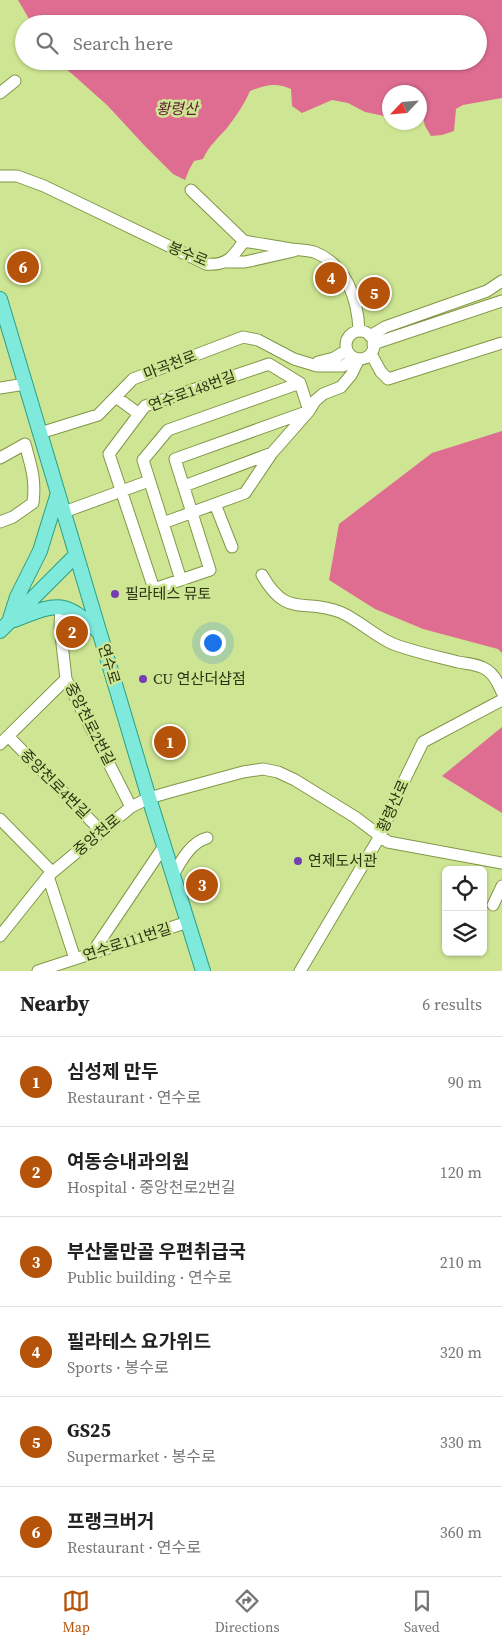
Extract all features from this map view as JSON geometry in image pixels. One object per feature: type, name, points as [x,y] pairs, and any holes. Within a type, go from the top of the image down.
[{"type":"main road","points":[[0,299],[58,492],[59,509],[4,626]]},
{"type":"main road","name":"연수로","points":[[59,509],[76,555],[203,971]]},
{"type":"main road","points":[[4,626],[76,555]]},
{"type":"main road","points":[[4,626],[45,608],[58,606],[84,618],[100,632]]},
{"type":"street","points":[[0,92],[15,81]]},
{"type":"street","name":"봉수로","points":[[0,176],[17,176],[44,186],[206,264],[227,262],[235,255],[244,242]]},
{"type":"street","points":[[190,190],[244,242],[312,252],[330,260],[344,275],[354,299],[359,331]]},
{"type":"street","points":[[227,262],[245,262],[299,250]]},
{"type":"street","points":[[371,345],[385,327],[487,290],[502,281]]},
{"type":"street","name":"마곡천로","points":[[40,433],[98,415],[133,379],[237,339],[258,340],[294,359],[309,364],[343,366],[354,356],[366,358],[371,345],[502,301]]},
{"type":"street","points":[[354,356],[346,344],[348,338],[353,333],[365,332],[381,372],[388,379],[502,344]]},
{"type":"street","points":[[275,349],[269,364],[300,383],[310,411]]},
{"type":"street","name":"연수로148번길","points":[[163,523],[245,493],[272,453],[310,411],[315,401],[324,394],[341,387],[351,375],[354,356]]},
{"type":"street","name":"연수로148번길","points":[[269,364],[145,406],[108,454],[154,589],[210,570],[175,459],[310,411]]},
{"type":"street","name":"연수로148번길","points":[[181,580],[143,460],[168,430],[300,383]]},
{"type":"street","points":[[0,388],[26,384]]},
{"type":"street","points":[[116,397],[139,414]]},
{"type":"street","points":[[0,458],[25,444],[34,474],[35,490],[33,503],[13,517],[0,522]]},
{"type":"street","name":"연수로148번길","points":[[184,486],[272,453]]},
{"type":"street","points":[[33,503],[59,509],[149,481]]},
{"type":"street","points":[[215,504],[232,547]]},
{"type":"street","points":[[262,575],[270,589],[284,602],[340,612],[389,642],[458,662],[479,665],[497,680],[502,692]]},
{"type":"street","name":"중앙천로2번길","points":[[61,607],[60,626],[66,679],[131,807]]},
{"type":"street","points":[[4,740],[66,679]]},
{"type":"street","name":"황령산로","points":[[300,971],[380,836],[423,742],[502,700]]},
{"type":"street","name":"중앙천로4번길","points":[[4,740],[102,832]]},
{"type":"street","name":"중앙천로","points":[[0,936],[50,874],[131,807],[149,798],[243,772],[263,769],[278,772],[295,780],[355,817],[388,842],[502,863]]},
{"type":"street","points":[[0,819],[50,874],[74,959]]},
{"type":"street","points":[[173,875],[194,845],[207,838]]},
{"type":"street","points":[[92,953],[164,846]]},
{"type":"street","points":[[493,905],[502,886]]},
{"type":"street","points":[[0,916],[9,924]]},
{"type":"street","name":"연수로111번길","points":[[38,971],[188,922]]},
{"type":"green space","name":"황령산","points":[[18,0],[502,0],[502,98],[463,105],[456,109],[454,131],[431,136],[427,129],[427,85],[382,85],[382,116],[365,112],[348,103],[332,100],[302,113],[292,106],[291,89],[270,85],[250,91],[237,115],[211,146],[203,159],[194,161],[185,180],[173,174],[107,105],[67,70],[487,70],[487,15],[27,15]]},
{"type":"green space","points":[[502,431],[502,653],[498,649],[423,629],[375,609],[329,580],[339,524],[432,453]]},
{"type":"green space","points":[[502,727],[502,813],[442,776]]},
{"type":"place","name":"프랭크버거","points":[[23,267]]},
{"type":"place","name":"필라테스 요가위드","points":[[331,278]]},
{"type":"place","name":"GS25","points":[[374,293]]},
{"type":"place","name":"필라테스 뮤토","points":[[115,594]]},
{"type":"place","name":"여동승내과의원","points":[[72,632]]},
{"type":"place","name":"CU 연산더샵점","points":[[143,679]]},
{"type":"place","name":"심성제 만두","points":[[170,742]]},
{"type":"place","name":"연제도서관","points":[[298,861]]},
{"type":"place","name":"부산물만골 우편취급국","points":[[202,885]]}]
